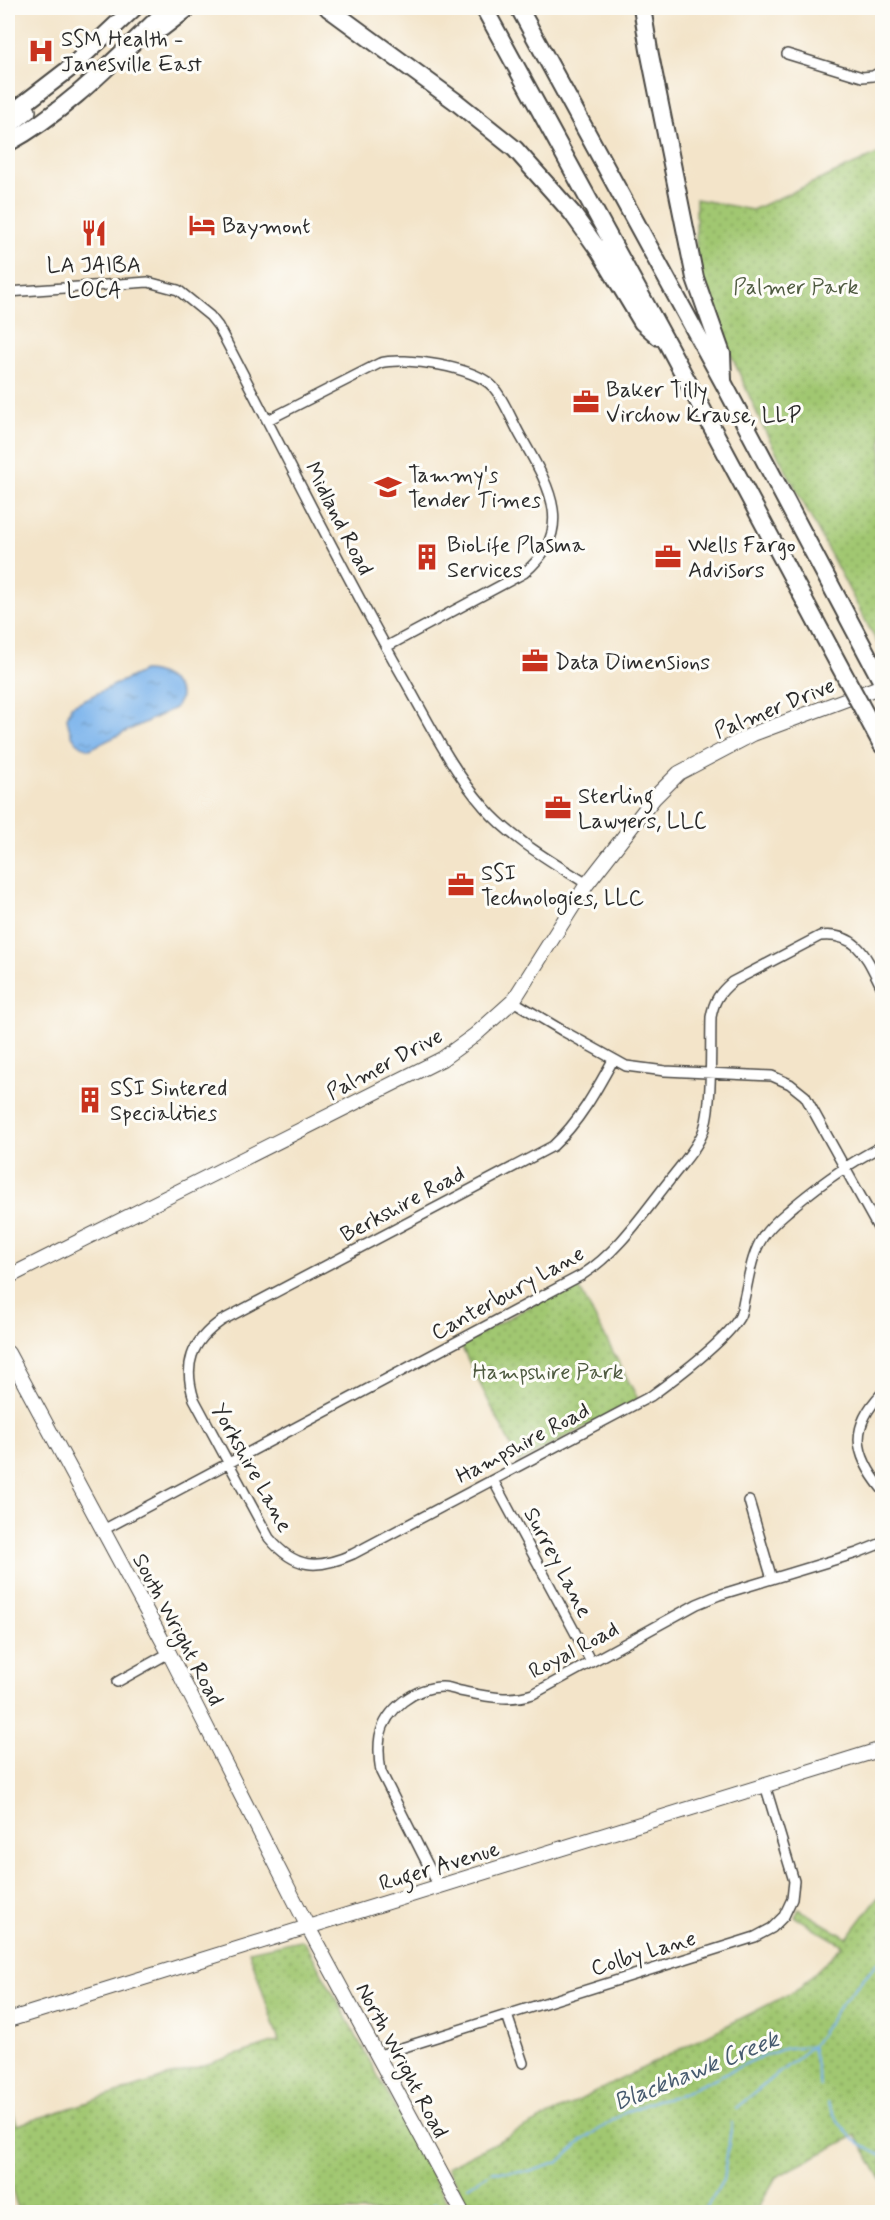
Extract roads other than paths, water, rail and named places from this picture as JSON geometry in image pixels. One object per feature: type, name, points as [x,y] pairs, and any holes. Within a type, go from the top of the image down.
[{"type":"highway","points":[[8,116],[61,76],[134,8]]},
{"type":"highway","points":[[8,143],[44,119],[90,82],[169,8]]},
{"type":"highway","points":[[90,82],[126,58],[188,8]]},
{"type":"highway","points":[[312,8],[382,54],[415,71]]},
{"type":"highway","points":[[328,8],[415,71],[515,149],[551,187],[600,252],[642,322],[668,345]]},
{"type":"highway","points":[[484,8],[882,745]]},
{"type":"highway","points":[[519,8],[880,678]]},
{"type":"highway","points":[[638,8],[645,29]]},
{"type":"highway","points":[[642,8],[695,278],[722,354],[723,384]]},
{"type":"main road","points":[[8,127],[33,107],[61,76]]},
{"type":"street","points":[[786,54],[862,77],[873,76],[882,71]]},
{"type":"street","name":"Midland Road","points":[[8,292],[148,282],[178,290],[214,321],[386,647],[458,772],[486,810],[524,844],[587,884]]},
{"type":"street","points":[[268,420],[380,363],[397,360],[439,365],[463,371],[493,386],[548,484],[555,515],[550,539],[534,565],[524,573],[386,647]]},
{"type":"street","name":"Palmer Drive","points":[[8,1277],[442,1059],[475,1035],[513,1000],[587,884],[654,798],[679,773],[753,734],[880,678]]},
{"type":"street","name":"Canterbury Lane","points":[[103,1530],[582,1275],[614,1251],[695,1147],[703,1132],[708,1114],[711,1017],[714,1003],[721,991],[732,982],[820,936],[841,936],[852,941],[861,949],[882,988]]},
{"type":"street","points":[[513,1000],[626,1066],[665,1071],[772,1076],[790,1084],[805,1096],[882,1236]]},
{"type":"street","name":"Berkshire Road","points":[[190,1359],[199,1340],[208,1330],[221,1322],[553,1146],[576,1120],[613,1060]]},
{"type":"street","name":"Hampshire Road","points":[[319,1565],[335,1562],[352,1554],[651,1396],[668,1384],[717,1343],[740,1315],[755,1250],[764,1235],[784,1214],[824,1181],[845,1166],[882,1146]]},
{"type":"street","name":"South Wright Road","points":[[8,1353],[169,1653],[308,1928]]},
{"type":"street","name":"Yorkshire Lane","points":[[190,1359],[189,1383],[194,1400],[274,1544],[290,1559],[303,1564],[319,1565]]},
{"type":"street","points":[[882,1392],[868,1408],[861,1425],[859,1442],[862,1457],[882,1489]]},
{"type":"street","name":"Surrey Lane","points":[[493,1480],[591,1662]]},
{"type":"street","points":[[749,1501],[772,1579]]},
{"type":"street","name":"Royal Road","points":[[439,1887],[381,1772],[378,1753],[381,1733],[390,1715],[404,1700],[422,1690],[442,1687],[502,1699],[518,1699],[533,1694],[697,1604],[882,1542]]},
{"type":"street","points":[[117,1682],[169,1653]]},
{"type":"street","name":"Ruger Avenue","points":[[8,2020],[882,1749]]},
{"type":"street","name":"Colby Lane","points":[[376,2056],[755,1937],[772,1928],[784,1916],[792,1899],[794,1881],[765,1785]]},
{"type":"street","name":"North Wright Road","points":[[308,1928],[462,2212]]},
{"type":"street","points":[[507,2015],[523,2064]]},
{"type":"water","points":[[143,671],[155,672],[172,681],[181,697],[175,708],[90,749],[76,742],[67,718],[71,706]]},
{"type":"waterway","points":[[736,2108],[812,2046],[844,2000],[878,1962],[882,1961]]},
{"type":"waterway","name":"Blackhawk Creek","points":[[468,2186],[493,2171],[529,2172],[559,2162],[583,2140],[624,2113],[656,2100],[677,2096],[756,2059],[786,2048],[812,2046],[820,2086]]},
{"type":"waterway","points":[[827,2103],[839,2122],[856,2141],[882,2156]]},
{"type":"waterway","points":[[704,2212],[723,2180],[732,2123]]},
{"type":"waterway","name":"Blackhawk Creek","points":[[420,2212],[435,2204]]},
{"type":"place","name":"SSM Health - Janesville East","points":[[41,51]]},
{"type":"place","name":"Baymont","points":[[202,225]]},
{"type":"place","name":"LA JAIBA LOCA","points":[[94,233]]},
{"type":"place","name":"Baker Tilly Virchow Krause, LLP","points":[[586,402]]},
{"type":"place","name":"Tammy's Tender Times","points":[[388,487]]},
{"type":"place","name":"BioLife Plasma Services","points":[[427,557]]},
{"type":"place","name":"Wells Fargo Advisors","points":[[668,557]]},
{"type":"place","name":"Data Dimensions","points":[[535,661]]},
{"type":"place","name":"Sterling Lawyers, LLC","points":[[558,808]]},
{"type":"place","name":"SSI Technologies, LLC","points":[[461,885]]},
{"type":"place","name":"SSI Sintered Specialities","points":[[90,1100]]},
{"type":"park label","name":"Palmer Park","points":[[796,286]]},
{"type":"park label","name":"Hampshire Park","points":[[548,1371]]}]
